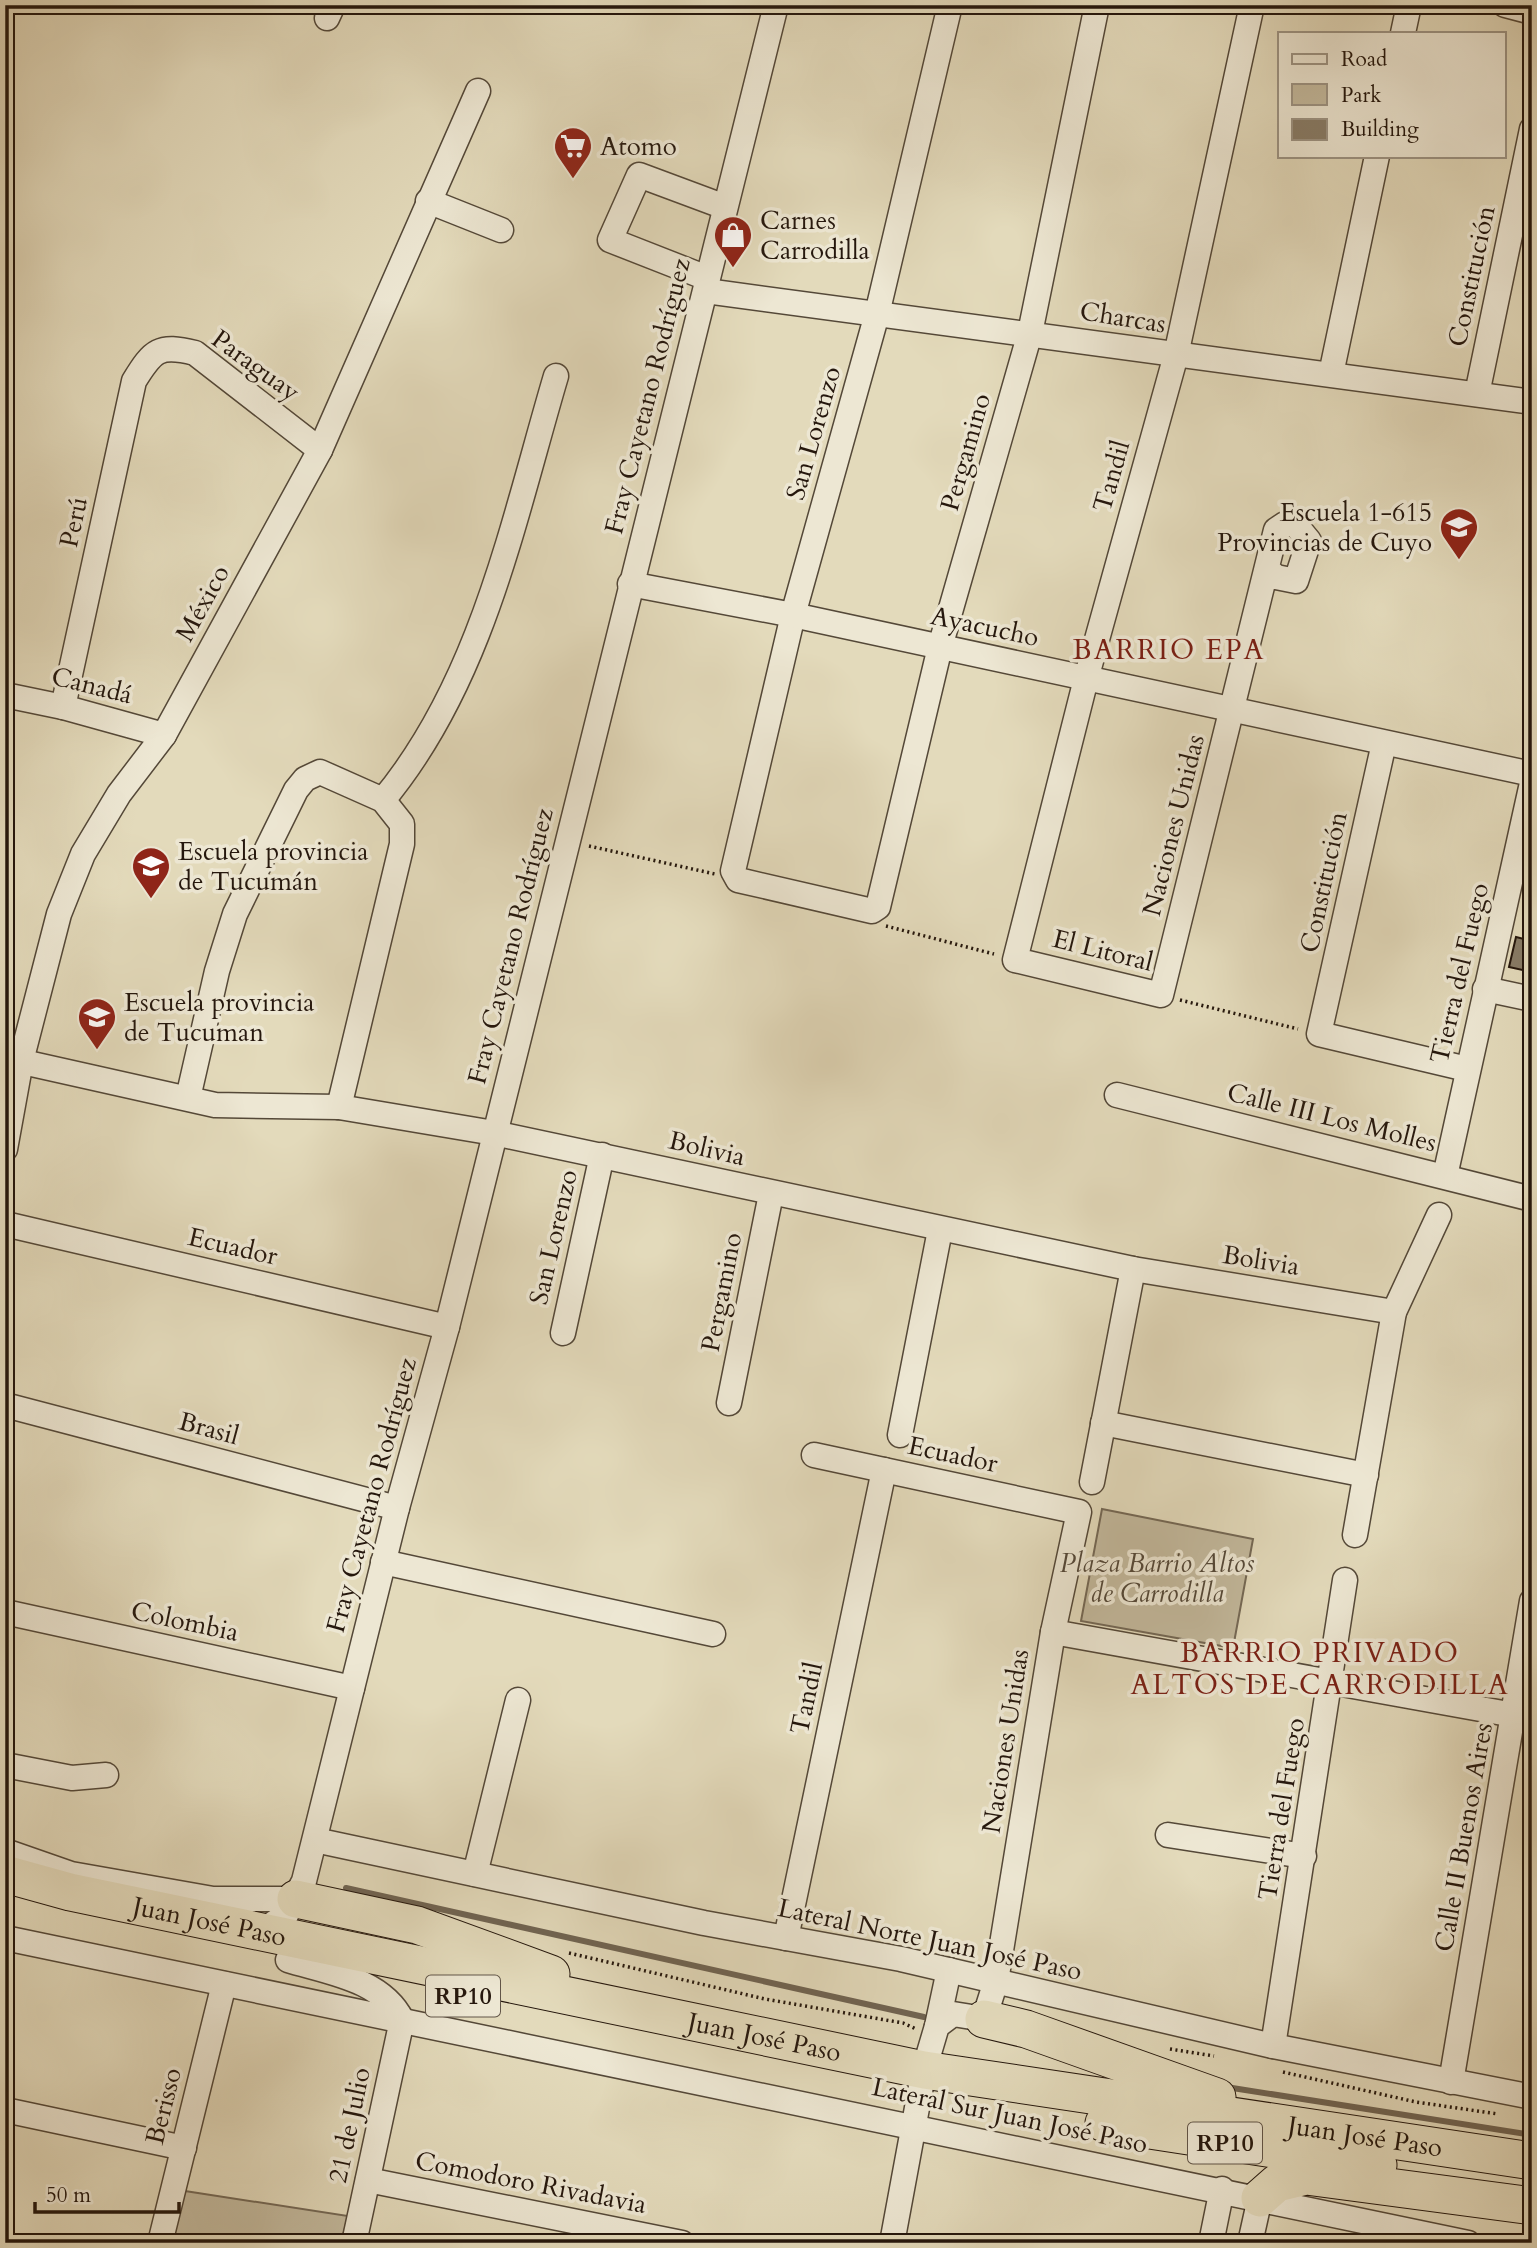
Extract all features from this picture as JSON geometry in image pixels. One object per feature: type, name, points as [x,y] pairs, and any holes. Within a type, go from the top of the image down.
[{"type":"highway","name":"Juan José Paso","points":[[5,1874],[70,1892],[925,2071],[1248,2147],[1532,2187]]},
{"type":"highway","name":"Juan José Paso","points":[[5,1899],[288,1960],[925,2071],[1532,2161]]},
{"type":"highway","points":[[296,1899],[417,1925],[701,2025]]},
{"type":"highway","points":[[984,2019],[1026,2029],[1253,2109],[1363,2138]]},
{"type":"highway","points":[[1260,2198],[1277,2183],[1306,2176],[1532,2206]]},
{"type":"street","name":"Fray Cayetano Rodríguez","points":[[296,1899],[315,1840],[383,1562],[447,1327],[776,5]]},
{"type":"street","name":"San Lorenzo","points":[[736,878],[793,615],[877,314],[950,5]]},
{"type":"street","name":"Pergamino","points":[[875,910],[940,647],[1030,333],[1097,5]]},
{"type":"street","name":"Tandil","points":[[1015,960],[1086,679],[1176,355],[1252,5]]},
{"type":"street","points":[[1403,32],[1409,5]]},
{"type":"street","points":[[1505,5],[1532,12]]},
{"type":"street","name":"México","points":[[5,1149],[13,1059],[59,914],[83,854],[119,794],[164,735],[320,450],[478,90]]},
{"type":"street","name":"Constitución","points":[[1477,394],[1532,129]]},
{"type":"street","points":[[1331,374],[1377,158]]},
{"type":"street","name":"Charcas","points":[[725,207],[639,175],[610,240],[706,284],[877,314],[1532,402]]},
{"type":"street","points":[[428,201],[500,230]]},
{"type":"street","name":"Paraguay","points":[[151,355],[171,347],[195,353],[320,450]]},
{"type":"street","name":"Perú","points":[[63,707],[134,381],[151,355]]},
{"type":"street","points":[[383,800],[413,765],[471,655],[556,376]]},
{"type":"street","name":"Naciones Unidas","points":[[1161,995],[1267,569]]},
{"type":"street","name":"Ayacucho","points":[[631,584],[793,615],[1532,774]]},
{"type":"street","name":"Canadá","points":[[5,695],[63,707],[164,735]]},
{"type":"street","name":"Constitución","points":[[1320,1034],[1384,743]]},
{"type":"street","points":[[188,1098],[217,971],[235,914],[296,790],[305,779],[320,772],[383,800],[402,824],[402,844],[339,1107]]},
{"type":"street","name":"Tierra del Fuego","points":[[1445,1175],[1532,783]]},
{"type":"street","points":[[736,878],[875,910]]},
{"type":"street","name":"El Litoral","points":[[1015,960],[1161,995]]},
{"type":"street","points":[[1485,989],[1532,999]]},
{"type":"street","points":[[1320,1034],[1467,1069]]},
{"type":"street","name":"Bolivia","points":[[13,1059],[215,1105],[339,1107],[494,1133],[1133,1269],[1394,1312]]},
{"type":"street","name":"Calle III Los Molles","points":[[1117,1095],[1445,1175],[1532,1199]]},
{"type":"street","name":"San Lorenzo","points":[[563,1333],[602,1155]]},
{"type":"street","name":"Pergamino","points":[[729,1403],[771,1194]]},
{"type":"street","points":[[1355,1535],[1394,1312],[1439,1215]]},
{"type":"street","name":"Ecuador","points":[[5,1224],[447,1327]]},
{"type":"street","points":[[900,1435],[940,1230]]},
{"type":"street","points":[[1092,1482],[1133,1269]]},
{"type":"street","name":"Brasil","points":[[5,1405],[397,1508]]},
{"type":"street","points":[[1103,1423],[1366,1475]]},
{"type":"street","name":"Ecuador","points":[[814,1455],[1079,1512]]},
{"type":"street","name":"Tandil","points":[[786,1938],[884,1470]]},
{"type":"street","name":"Naciones Unidas","points":[[984,2019],[996,1981],[1053,1632],[1079,1512]]},
{"type":"street","points":[[383,1562],[712,1634]]},
{"type":"street","name":"Tierra del Fuego","points":[[1273,2046],[1332,1682],[1345,1580]]},
{"type":"street","name":"Calle II Buenos Aires","points":[[1451,2082],[1532,1601]]},
{"type":"street","name":"Colombia","points":[[5,1612],[352,1688]]},
{"type":"street","points":[[1053,1632],[1514,1715]]},
{"type":"street","points":[[475,1874],[518,1700]]},
{"type":"street","points":[[5,1765],[72,1778],[106,1775]]},
{"type":"street","points":[[1168,1835],[1304,1856]]},
{"type":"street","name":"Lateral Norte Juan José Paso","points":[[315,1840],[949,1970],[1273,2046],[1532,2097]]},
{"type":"street","points":[[5,1851],[71,1874],[213,1899],[296,1899]]},
{"type":"street","points":[[262,1931],[286,1914],[296,1899]]},
{"type":"street","name":"Lateral Sur Juan José Paso","points":[[5,1938],[402,2020],[925,2071],[1222,2189],[1468,2243]]},
{"type":"street","points":[[288,1960],[360,1983],[384,1995],[402,2020]]},
{"type":"street","points":[[892,2243],[925,2071],[949,1970]]},
{"type":"street","name":"Berisso","points":[[160,2243],[224,1984]]},
{"type":"street","points":[[925,2071],[953,2014],[984,2019]]},
{"type":"street","name":"21 de Julio","points":[[354,2243],[402,2020]]},
{"type":"street","points":[[5,2110],[184,2148]]},
{"type":"street","name":"Comodoro Rivadavia","points":[[368,2180],[682,2243]]},
{"type":"street","points":[[1211,2243],[1222,2189]]},
{"type":"street","points":[[1250,2243],[1260,2198]]},
{"type":"path","points":[[567,840],[736,878]]},
{"type":"path","name":"El Litoral","points":[[875,910],[885,925],[1015,960]]},
{"type":"path","name":"El Litoral","points":[[1161,995],[1320,1034]]},
{"type":"path","points":[[556,1950],[765,1999],[903,2023],[914,2027],[925,2071]]},
{"type":"green space","name":"Plaza Barrio Altos de Carrodilla","points":[[1102,1509],[1253,1539],[1233,1648],[1081,1621]]},
{"type":"green space","points":[[185,2191],[348,2216],[341,2243],[172,2243]]},
{"type":"building","points":[[1516,937],[1532,941],[1532,972],[1509,967]]},
{"type":"waterway","points":[[346,1888],[924,2017]]},
{"type":"waterway","points":[[1226,2087],[1532,2135]]},
{"type":"place","name":"Atomo","points":[[573,180]]},
{"type":"place","name":"Carnes Carrodilla","points":[[733,269]]},
{"type":"place","name":"Escuela 1-615 Provincias de Cuyo","points":[[1459,561]]},
{"type":"place","name":"Escuela provincia de Tucumán","points":[[151,900]]},
{"type":"place","name":"Escuela provincia de Tucuman","points":[[97,1051]]},
{"type":"district","name":"BARRIO EPA","points":[[1169,649]]},
{"type":"district","name":"BARRIO PRIVADO ALTOS DE CARRODILLA","points":[[1320,1668]]}]
